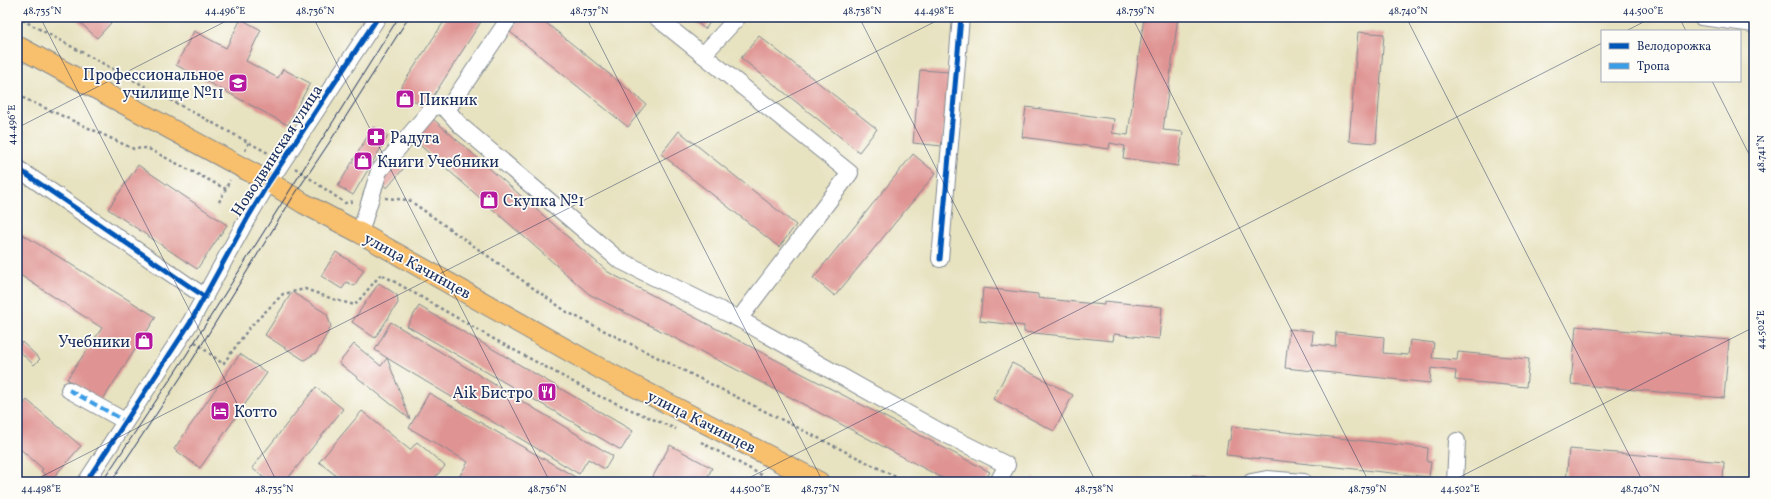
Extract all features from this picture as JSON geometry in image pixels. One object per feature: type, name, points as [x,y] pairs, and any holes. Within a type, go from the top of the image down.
[{"type":"main road","name":"улица Качинцев","points":[[17,46],[269,182],[303,203],[360,233],[601,369],[819,482]]},
{"type":"street","name":"Новодвинская улица","points":[[86,482],[183,334],[269,182],[378,17]]},
{"type":"street","points":[[360,233],[379,171],[437,110],[510,17]]},
{"type":"street","points":[[656,17],[850,173],[739,318]]},
{"type":"street","points":[[703,55],[738,17]]},
{"type":"street","points":[[940,259],[961,17]]},
{"type":"street","points":[[1701,17],[1754,24]]},
{"type":"street","points":[[437,110],[461,126],[619,260],[739,318],[939,431],[1006,465],[998,482]]},
{"type":"street","points":[[17,168],[205,297]]},
{"type":"street","points":[[68,390],[126,422]]},
{"type":"street","points":[[1455,482],[1457,441]]},
{"type":"street","points":[[1251,482],[1267,479],[1304,482]]},
{"type":"path","points":[[17,17],[283,161],[345,203],[371,197],[409,200],[567,312],[906,482]]},
{"type":"path","points":[[17,95],[134,149],[147,148],[226,190]]},
{"type":"path","points":[[183,334],[224,364],[250,327],[283,294],[305,289],[355,305],[381,274],[499,342],[599,396],[682,431]]},
{"type":"path","points":[[695,438],[774,482]]},
{"type":"building","points":[[74,17],[104,17],[111,23],[97,38]]},
{"type":"building","points":[[447,17],[484,17],[429,103],[432,114],[399,90]]},
{"type":"building","points":[[521,17],[539,17],[646,104],[628,127],[509,31]]},
{"type":"building","points":[[690,17],[714,17],[705,29]]},
{"type":"building","points":[[1144,17],[1178,17],[1163,130],[1183,132],[1178,166],[1123,158],[1125,146],[1110,143],[1109,149],[1022,137],[1026,107],[1114,119],[1112,133],[1128,135]]},
{"type":"building","points":[[241,19],[261,30],[246,61],[278,78],[283,69],[310,83],[288,125],[176,65],[194,31],[226,48]]},
{"type":"building","points":[[1358,32],[1384,34],[1376,143],[1349,141]]},
{"type":"building","points":[[759,36],[877,129],[859,152],[741,58]]},
{"type":"building","points":[[920,70],[950,72],[942,146],[913,143]]},
{"type":"building","points":[[432,118],[608,272],[990,472],[984,482],[950,482],[784,394],[589,294],[414,140]]},
{"type":"building","name":"Книги Учебники","points":[[373,127],[388,136],[353,195],[338,186]]},
{"type":"building","points":[[679,131],[796,225],[779,247],[661,154]]},
{"type":"building","points":[[913,154],[936,173],[835,296],[813,278]]},
{"type":"building","points":[[398,155],[408,163],[387,188],[377,180]]},
{"type":"building","points":[[138,165],[227,225],[197,269],[108,209]]},
{"type":"building","points":[[17,231],[156,317],[102,401],[67,379],[102,328],[17,273]]},
{"type":"building","points":[[336,252],[364,270],[354,286],[347,282],[342,289],[321,276]]},
{"type":"building","points":[[379,283],[397,295],[398,303],[375,338],[352,322]]},
{"type":"building","points":[[983,288],[1038,294],[1038,298],[1104,305],[1104,301],[1162,307],[1159,339],[1114,334],[1113,341],[1024,332],[1024,326],[980,321]]},
{"type":"building","points":[[292,292],[327,314],[331,327],[316,353],[304,360],[265,335]]},
{"type":"building","points":[[419,306],[633,431],[621,450],[407,326]]},
{"type":"building","points":[[391,322],[613,456],[605,469],[588,459],[579,474],[375,350]]},
{"type":"building","points":[[1576,326],[1729,340],[1724,398],[1571,384]]},
{"type":"building","points":[[1289,329],[1313,331],[1312,344],[1335,346],[1336,332],[1384,337],[1383,353],[1408,355],[1410,340],[1434,343],[1432,358],[1457,360],[1458,352],[1529,359],[1526,387],[1455,380],[1456,371],[1431,368],[1430,383],[1285,368]]},
{"type":"building","points":[[22,342],[40,359],[34,365],[17,349]]},
{"type":"building","points":[[354,344],[381,366],[387,358],[410,419],[339,363]]},
{"type":"building","name":"Котто","points":[[240,354],[267,373],[200,468],[174,449]]},
{"type":"building","points":[[1012,363],[1073,395],[1054,431],[993,399]]},
{"type":"building","points":[[316,387],[343,409],[285,482],[269,482],[252,468]]},
{"type":"building","points":[[429,393],[584,482],[468,482],[459,477],[468,462],[409,428]]},
{"type":"building","points":[[27,400],[81,446],[51,480],[41,471],[43,469],[17,446],[17,412]]},
{"type":"building","points":[[362,411],[410,450],[417,442],[445,466],[431,482],[344,482],[319,462]]},
{"type":"building","points":[[1232,426],[1428,448],[1427,462],[1431,462],[1429,477],[1226,455]]},
{"type":"building","points":[[670,445],[712,468],[705,482],[650,482]]},
{"type":"building","points":[[1569,449],[1724,462],[1723,482],[1566,482]]},
{"type":"building","points":[[1192,475],[1206,477],[1205,482],[1190,482]]},
{"type":"building","points":[[1033,478],[1040,482],[1031,482]]},
{"type":"tram line","points":[[102,482],[185,357],[399,17]]},
{"type":"tram line","points":[[111,482],[191,362],[293,197],[409,17]]},
{"type":"marked path","points":[[69,390],[125,421]]},
{"type":"cycle path","points":[[86,482],[190,323],[269,182],[378,17]]},
{"type":"cycle path","points":[[940,259],[961,17]]},
{"type":"cycle path","points":[[17,168],[205,297]]},
{"type":"place","name":"Профессиональное училище №11","points":[[238,83]]},
{"type":"place","name":"Пикник","points":[[405,99]]},
{"type":"place","name":"Радуга","points":[[376,137]]},
{"type":"place","name":"Книги Учебники","points":[[363,161]]},
{"type":"place","name":"Скупка №1","points":[[489,200]]},
{"type":"place","name":"Учебники","points":[[144,341]]},
{"type":"place","name":"Aik Бистро","points":[[547,392]]},
{"type":"place","name":"Котто","points":[[220,411]]}]
